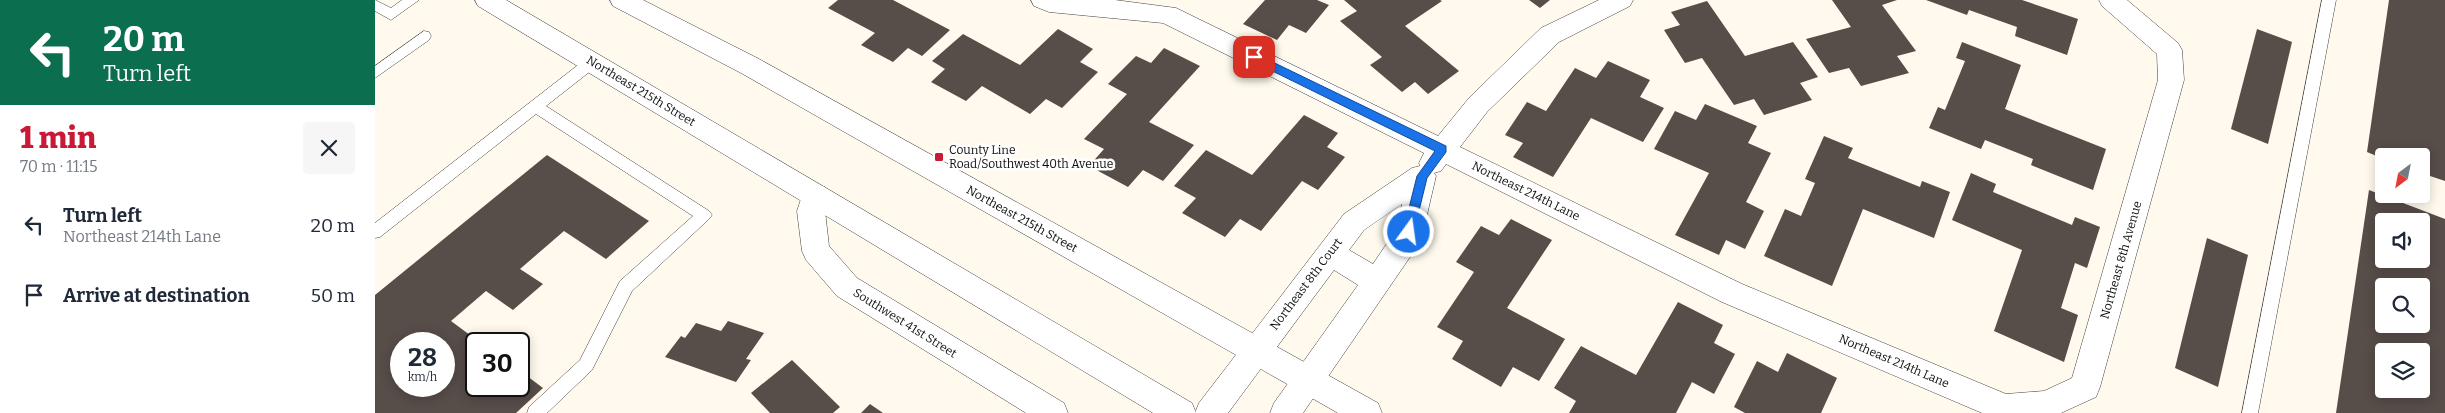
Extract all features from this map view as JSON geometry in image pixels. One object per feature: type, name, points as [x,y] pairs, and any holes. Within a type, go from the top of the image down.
[{"type":"street","name":"Northeast 215th Street","points":[[487,0],[1181,413]]},
{"type":"street","name":"Northeast 215th Street","points":[[622,0],[758,71],[1367,413]]},
{"type":"street","name":"Northeast 214th Lane","points":[[1043,0],[1049,3],[1167,14],[1732,293],[2005,408]]},
{"type":"street","name":"Northeast 8th Court","points":[[1210,413],[1354,222],[1422,176],[1478,105],[1550,35],[1621,0]]},
{"type":"street","name":"Northeast 8th Avenue","points":[[2005,408],[2046,405],[2085,387],[2171,80],[2169,50],[2111,0]]},
{"type":"street","name":"Northeast 8th Court","points":[[1285,413],[1409,232],[1422,176]]},
{"type":"street","name":"Southwest 41st Street","points":[[815,195],[811,210],[816,251],[847,287],[1053,413]]},
{"type":"street","points":[[1329,253],[1377,281]]},
{"type":"lane","points":[[375,5],[391,15],[412,0]]},
{"type":"lane","points":[[2250,413],[2329,0]]},
{"type":"lane","points":[[375,72],[424,36]]},
{"type":"lane","points":[[375,232],[592,62]]},
{"type":"lane","points":[[535,107],[703,215],[626,286],[586,365],[535,413]]},
{"type":"building","points":[[838,0],[893,0],[950,30],[922,56],[908,48],[893,62],[861,45],[875,33],[828,8]]},
{"type":"building","points":[[1265,0],[1317,0],[1329,5],[1306,33],[1289,25],[1277,40],[1243,24]]},
{"type":"building","points":[[1344,0],[1442,1],[1405,26],[1459,71],[1428,94],[1415,82],[1402,92],[1370,65],[1382,57],[1340,21],[1357,11]]},
{"type":"building","points":[[1529,0],[1550,0],[1540,8]]},
{"type":"building","points":[[1832,0],[1897,0],[1882,5],[1916,51],[1897,56],[1909,73],[1861,86],[1849,68],[1829,73],[1806,39],[1851,27]]},
{"type":"building","points":[[1926,0],[2022,0],[2078,19],[2067,55],[2015,36],[2017,27],[1969,10],[1967,15]]},
{"type":"building","points":[[2389,0],[2445,0],[2445,181],[2430,176],[2430,148],[2375,148],[2375,155],[2367,152]]},
{"type":"building","points":[[1707,1],[1745,56],[1793,42],[1818,77],[1800,83],[1812,100],[1764,115],[1754,99],[1734,105],[1702,58],[1685,63],[1664,30],[1680,25],[1671,12]]},
{"type":"building","points":[[1058,29],[1093,49],[1080,62],[1098,72],[1062,108],[1046,99],[1030,114],[982,86],[966,101],[931,82],[945,69],[932,61],[963,34],[1020,65]]},
{"type":"building","points":[[2257,29],[2292,42],[2268,144],[2231,129]]},
{"type":"building","points":[[1962,42],[2021,65],[2005,109],[2106,149],[2093,190],[2031,165],[2033,159],[1985,140],[1981,149],[1929,128],[1938,107],[1945,110],[1965,61],[1956,58]]},
{"type":"building","points":[[1164,48],[1200,66],[1149,122],[1194,145],[1163,181],[1143,170],[1128,187],[1089,166],[1104,149],[1084,139],[1127,94],[1108,84],[1136,56],[1151,63]]},
{"type":"building","points":[[1608,61],[1650,80],[1640,97],[1664,108],[1643,142],[1591,118],[1553,177],[1513,157],[1523,143],[1505,135],[1527,102],[1546,111],[1575,68],[1596,78]]},
{"type":"building","points":[[1705,104],[1757,126],[1748,143],[1771,153],[1746,202],[1764,211],[1745,249],[1726,240],[1719,255],[1675,235],[1709,173],[1654,149],[1675,111],[1696,120]]},
{"type":"building","points":[[1304,115],[1338,133],[1327,147],[1345,157],[1318,190],[1302,181],[1261,231],[1240,219],[1225,237],[1182,213],[1196,198],[1174,186],[1206,150],[1252,175]]},
{"type":"building","points":[[1824,136],[1853,148],[1848,158],[1920,187],[1922,181],[1950,192],[1934,238],[1863,209],[1832,286],[1764,256],[1785,209],[1801,216],[1815,183],[1805,179]]},
{"type":"building","points":[[547,155],[649,221],[606,259],[564,231],[520,269],[543,284],[513,310],[486,291],[451,321],[466,332],[465,397],[530,397],[530,378],[543,388],[516,413],[375,413],[375,295]]},
{"type":"building","points":[[1971,173],[1996,184],[1993,192],[2072,225],[2075,217],[2100,227],[2087,268],[2075,263],[2061,308],[2078,315],[2064,362],[1994,331],[2022,250],[1952,220]]},
{"type":"building","points":[[2369,190],[2375,192],[2375,203],[2403,203],[2429,213],[2375,213],[2375,268],[2430,268],[2430,213],[2445,219],[2445,413],[2336,413]]},
{"type":"building","points":[[1511,219],[1552,240],[1507,308],[1565,339],[1539,381],[1513,367],[1501,387],[1452,359],[1463,341],[1437,327],[1474,272],[1456,262],[1481,226],[1499,235]]},
{"type":"building","points":[[2207,238],[2248,255],[2218,387],[2175,368]]},
{"type":"building","points":[[1678,302],[1723,325],[1714,343],[1735,354],[1714,394],[1692,382],[1676,413],[1569,413],[1576,401],[1554,388],[1581,346],[1636,375]]},
{"type":"building","points":[[728,321],[764,333],[746,359],[751,360],[736,382],[665,357],[681,336],[685,338],[696,323],[721,331]]},
{"type":"building","points":[[1787,353],[1837,378],[1821,413],[1745,413],[1734,407],[1757,361],[1778,372]]},
{"type":"building","points":[[792,360],[840,407],[833,413],[770,413],[751,393]]},
{"type":"building","points":[[870,404],[883,413],[861,413]]},
{"type":"place","name":"County Line Road/Southwest 40th Avenue","points":[[939,157]]},
{"type":"route","points":[[1254,57],[1442,149],[1422,176],[1409,232]]}]
